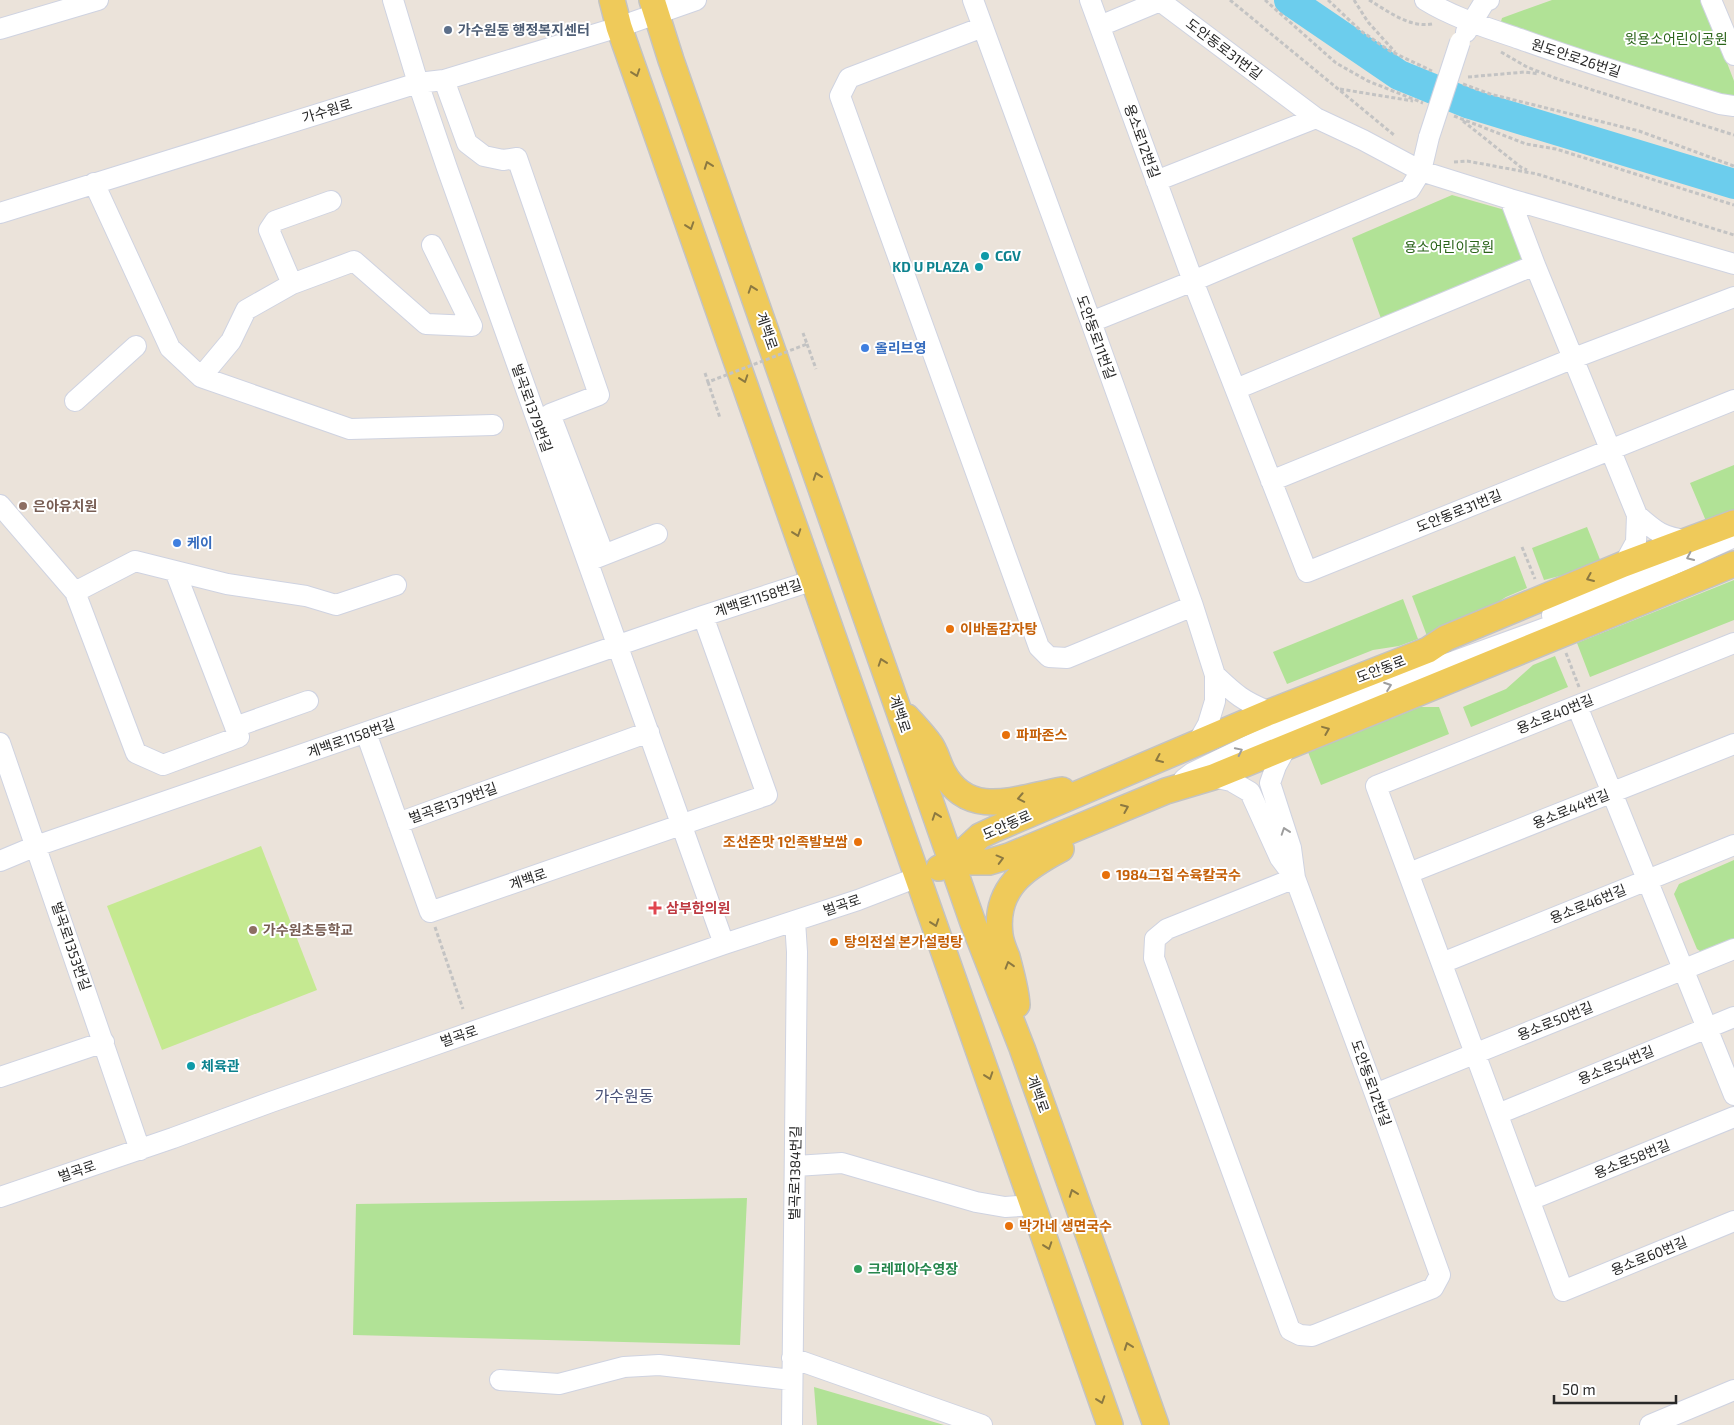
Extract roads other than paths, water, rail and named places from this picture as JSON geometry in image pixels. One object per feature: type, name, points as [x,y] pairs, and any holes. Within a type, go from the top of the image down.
[{"type":"main road","points":[[612,0],[619,27],[1110,1425]]},
{"type":"main road","name":"계백로","points":[[654,7],[973,923],[1022,1048],[1156,1425]]},
{"type":"main road","name":"도안동로","points":[[952,862],[980,836],[1270,712],[1431,649],[1446,638],[1624,564],[1734,523]]},
{"type":"main road","name":"도안동로","points":[[952,862],[990,862],[1009,856],[1166,791],[1213,777],[1634,603],[1734,564]]},
{"type":"main road","points":[[898,708],[931,745],[944,774],[959,791],[980,802],[1002,802],[1054,791],[1104,784]]},
{"type":"main road","points":[[1022,1048],[1016,988],[1000,935],[1004,896],[1016,879],[1036,863],[1064,848],[1085,825]]},
{"type":"main road","points":[[918,877],[952,862]]},
{"type":"street","points":[[0,29],[98,0]]},
{"type":"street","name":"벌곡로1379번길","points":[[393,0],[418,83],[596,558],[618,645],[724,944]]},
{"type":"street","name":"가수원로","points":[[0,213],[418,83],[444,80],[619,27],[654,7],[696,0]]},
{"type":"street","name":"도안동로11번길","points":[[973,0],[1193,606],[1215,675]]},
{"type":"street","name":"용소로12번길","points":[[1090,0],[1193,281],[1307,572]]},
{"type":"street","name":"원도안로26번길","points":[[1425,0],[1436,7],[1480,25],[1581,61],[1732,106]]},
{"type":"street","points":[[1091,322],[1410,189],[1421,170],[1429,137],[1460,42],[1480,25],[1486,1],[1489,0]]},
{"type":"street","points":[[1711,0],[1734,55]]},
{"type":"street","name":"도안동로31번길","points":[[1100,26],[1160,1],[1316,118],[1421,170],[1510,199],[1734,264]]},
{"type":"street","points":[[983,27],[849,78],[840,96],[1035,638],[1039,647],[1049,657],[1067,658],[1193,606]]},
{"type":"street","points":[[444,80],[467,143],[484,156],[503,160],[517,158],[600,395],[550,414],[596,558],[657,534]]},
{"type":"street","points":[[1156,181],[1316,118]]},
{"type":"street","points":[[94,183],[170,348],[201,377],[350,429],[493,425]]},
{"type":"street","points":[[1510,199],[1637,515],[1636,542],[1624,564]]},
{"type":"street","points":[[292,284],[269,230],[276,221],[331,201]]},
{"type":"street","points":[[201,377],[231,341],[246,310],[292,284],[354,261],[426,324],[472,326],[432,245]]},
{"type":"street","points":[[1236,389],[1535,265]]},
{"type":"street","points":[[1271,481],[1574,358],[1734,297]]},
{"type":"street","points":[[74,401],[136,346]]},
{"type":"street","name":"도안동로31번길","points":[[1307,572],[1734,400]]},
{"type":"street","points":[[0,505],[75,592],[136,753],[162,765],[239,737],[175,571]]},
{"type":"street","points":[[1637,515],[1660,533],[1672,539],[1688,540]]},
{"type":"street","points":[[1431,649],[1449,650],[1576,607],[1658,572],[1734,536]]},
{"type":"street","points":[[75,592],[135,561],[227,584],[306,596],[336,605],[396,585]]},
{"type":"street","name":"계백로1158번길","points":[[0,861],[36,846],[618,645],[814,580]]},
{"type":"street","points":[[1166,791],[1192,773],[1329,707],[1605,606],[1634,603]]},
{"type":"street","name":"계백로1158번길","points":[[703,616],[767,795]]},
{"type":"street","name":"용소로40번길","points":[[1409,873],[1376,786],[1579,698],[1734,643]]},
{"type":"street","points":[[1215,675],[1236,696],[1270,712]]},
{"type":"street","points":[[1198,742],[1208,724],[1216,701],[1215,675]]},
{"type":"street","points":[[1579,698],[1612,792],[1734,1094]]},
{"type":"street","points":[[235,726],[308,700]]},
{"type":"street","name":"벌곡로1379번길","points":[[398,823],[649,732]]},
{"type":"street","points":[[366,733],[398,823]]},
{"type":"street","name":"벌곡로1353번길","points":[[0,743],[140,1150]]},
{"type":"street","name":"용소로44번길","points":[[1409,873],[1734,744]]},
{"type":"street","points":[[1286,746],[1270,783],[1291,848],[1295,878]]},
{"type":"street","points":[[1213,777],[1231,781],[1250,792],[1280,858],[1295,878]]},
{"type":"street","name":"계백로","points":[[398,823],[430,912],[767,795]]},
{"type":"street","name":"용소로46번길","points":[[1442,963],[1734,845]]},
{"type":"street","points":[[1409,873],[1530,1200]]},
{"type":"street","name":"벌곡로","points":[[0,1197],[140,1150],[280,1098],[724,944],[858,900],[918,877]]},
{"type":"street","name":"도안동로12번길","points":[[1295,878],[1440,1275],[1433,1288],[1312,1336],[1300,1335],[1290,1330],[1154,958],[1156,939],[1167,928],[1295,878]]},
{"type":"street","name":"벌곡로1384번길","points":[[792,1425],[798,952],[795,921]]},
{"type":"street","name":"용소로50번길","points":[[1375,1094],[1734,949]]},
{"type":"street","name":"용소로54번길","points":[[1498,1114],[1734,1017]]},
{"type":"street","points":[[0,1076],[104,1042]]},
{"type":"street","name":"용소로58번길","points":[[1530,1200],[1734,1117]]},
{"type":"street","points":[[796,1166],[842,1164],[976,1202],[1004,1207],[1034,1205]]},
{"type":"street","name":"용소로60번길","points":[[1530,1200],[1564,1291],[1734,1221]]},
{"type":"street","points":[[792,1358],[982,1425]]},
{"type":"street","points":[[500,1380],[559,1384],[624,1367],[658,1365],[792,1380]]},
{"type":"street","points":[[1650,1425],[1734,1390]]},
{"type":"waterway","points":[[1289,0],[1399,75],[1470,104],[1734,184]]},
{"type":"place","name":"가수원동 행정복지센터","points":[[448,30]]},
{"type":"place","name":"CGV","points":[[985,256]]},
{"type":"place","name":"KD U PLAZA","points":[[979,267]]},
{"type":"place","name":"올리브영","points":[[865,348]]},
{"type":"place","name":"은아유치원","points":[[23,506]]},
{"type":"place","name":"케이","points":[[177,543]]},
{"type":"place","name":"이바돔감자탕","points":[[950,629]]},
{"type":"place","name":"파파존스","points":[[1006,735]]},
{"type":"place","name":"조선존맛 1인족발보쌈","points":[[858,842]]},
{"type":"place","name":"1984그집 수육칼국수","points":[[1106,875]]},
{"type":"place","name":"삼부한의원","points":[[655,908]]},
{"type":"place","name":"가수원초등학교","points":[[253,930]]},
{"type":"place","name":"탕의전설 본가설렁탕","points":[[834,942]]},
{"type":"place","name":"체육관","points":[[191,1066]]},
{"type":"place","name":"박가네 생면국수","points":[[1009,1226]]},
{"type":"place","name":"크레피아수영장","points":[[858,1269]]},
{"type":"district","name":"가수원동","points":[[624,1096]]},
{"type":"park label","name":"윗용소어린이공원","points":[[1676,39]]},
{"type":"park label","name":"용소어린이공원","points":[[1449,247]]}]
